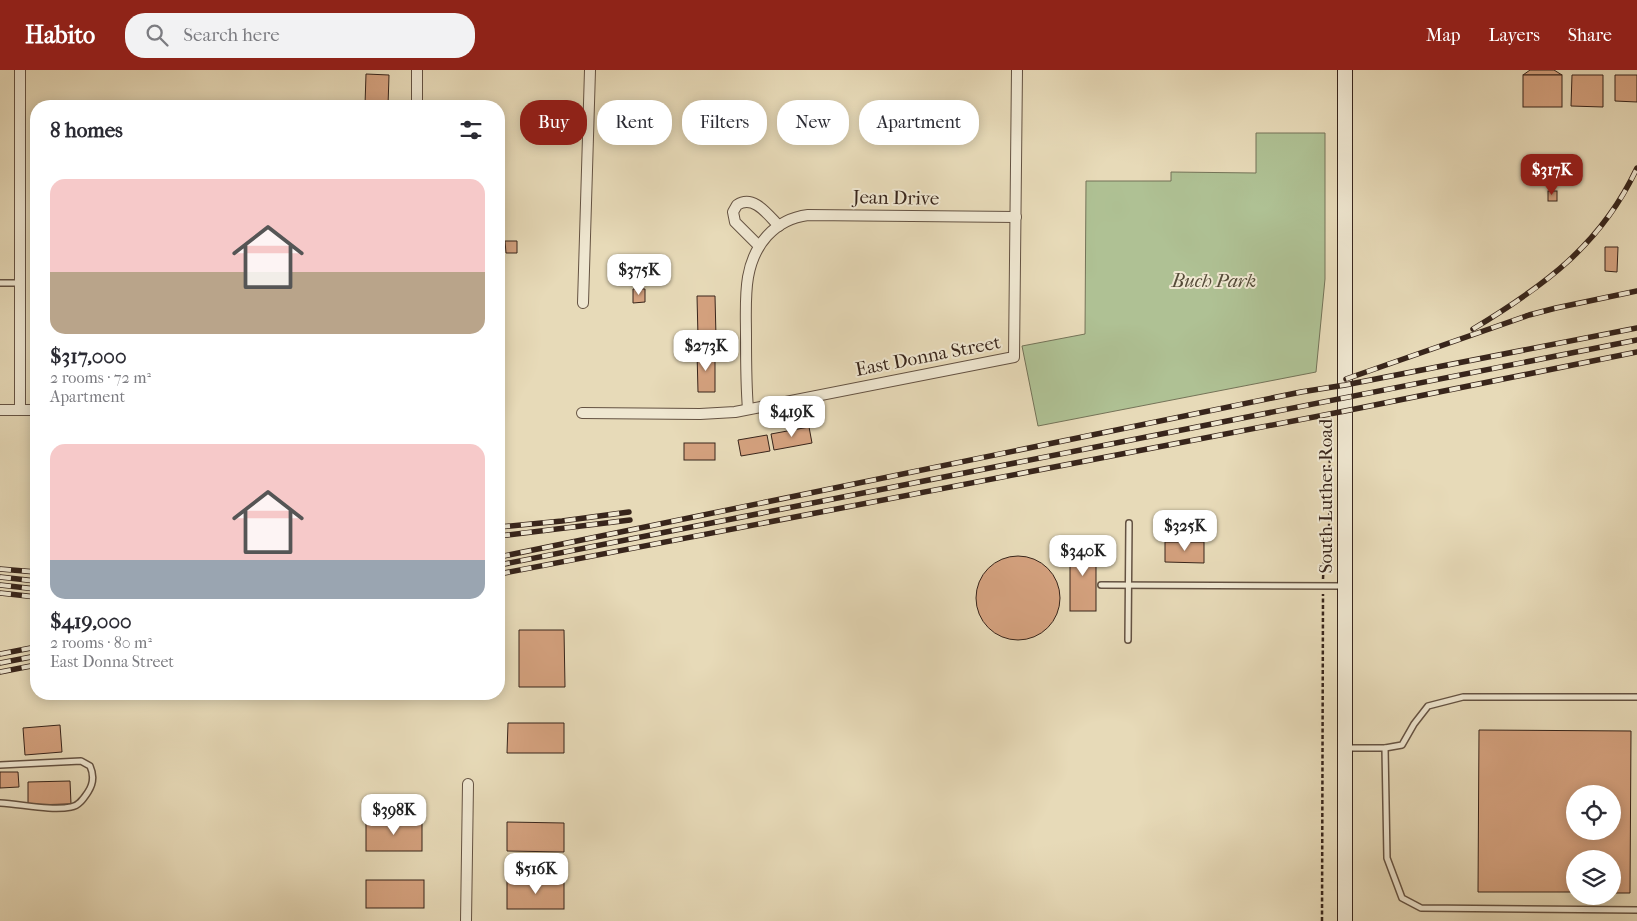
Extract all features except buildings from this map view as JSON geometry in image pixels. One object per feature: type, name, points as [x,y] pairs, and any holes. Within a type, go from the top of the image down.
[{"type":"street","points":[[20,70],[20,410]]},
{"type":"street","points":[[417,70],[417,100]]},
{"type":"street","points":[[584,303],[590,70]]},
{"type":"street","points":[[1016,217],[1017,70]]},
{"type":"street","name":"South Luther Road","points":[[1345,921],[1346,70]]},
{"type":"street","points":[[759,246],[736,222],[733,212],[737,205],[744,201],[754,203],[779,226]]},
{"type":"street","name":"Jean Drive","points":[[748,409],[746,383],[747,285],[751,262],[759,246],[779,226],[794,218],[808,215],[1016,217]]},
{"type":"street","name":"East Donna Street","points":[[582,413],[700,414],[748,409],[1014,357],[1016,217]]},
{"type":"street","points":[[0,410],[30,410]]},
{"type":"street","points":[[466,921],[468,784]]},
{"type":"lane","points":[[0,283],[20,283]]},
{"type":"lane","points":[[1128,640],[1129,523]]},
{"type":"lane","points":[[1101,585],[1345,586]]},
{"type":"lane","points":[[1345,748],[1385,748],[1402,744],[1428,706],[1463,697],[1637,697]]},
{"type":"lane","points":[[1385,748],[1387,858],[1402,898],[1421,908],[1637,910]]},
{"type":"lane","points":[[0,765],[81,761],[90,766],[94,774],[92,787],[82,801],[73,807],[32,807],[0,803]]},
{"type":"path","points":[[1322,921],[1323,564],[1329,537],[1330,431]]},
{"type":"green space","name":"Buch Park","points":[[1256,133],[1325,133],[1325,279],[1316,372],[1038,426],[1022,346],[1085,334],[1086,181],[1171,181],[1171,172],[1256,173]]},
{"type":"railway","points":[[1473,329],[1524,297],[1568,261],[1606,220],[1623,195],[1637,168]]},
{"type":"railway","points":[[1346,379],[1529,315],[1637,291]]},
{"type":"railway","points":[[505,556],[1301,392],[1637,328]]},
{"type":"railway","points":[[505,564],[1637,340]]},
{"type":"railway","points":[[505,573],[1345,411],[1637,352]]},
{"type":"railway","points":[[505,526],[629,512]]},
{"type":"railway","points":[[505,535],[630,520]]},
{"type":"railway","points":[[0,569],[30,572]]},
{"type":"railway","points":[[0,577],[30,580]]},
{"type":"railway","points":[[0,585],[30,588]]},
{"type":"railway","points":[[0,593],[30,596]]},
{"type":"railway","points":[[0,654],[30,648]]},
{"type":"railway","points":[[0,663],[30,657]]},
{"type":"railway","points":[[0,672],[30,666]]}]
